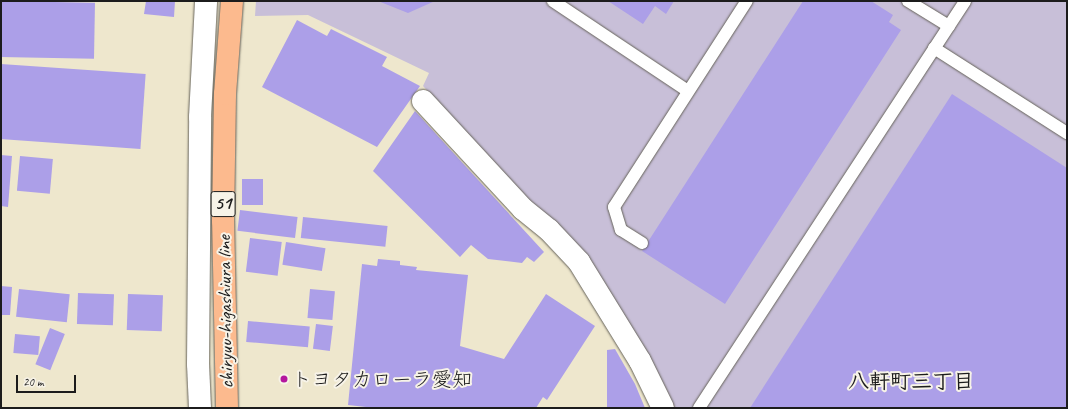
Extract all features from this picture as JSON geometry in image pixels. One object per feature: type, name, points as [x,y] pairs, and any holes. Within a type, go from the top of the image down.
[{"type":"main road","name":"chiryuu-higashiura line","points":[[227,408],[222,221],[225,94],[232,1]]},
{"type":"street","points":[[200,408],[198,364],[199,154],[206,1]]},
{"type":"street","points":[[423,101],[523,209],[549,230],[579,262],[640,361],[663,408]]},
{"type":"lane","points":[[552,1],[688,91]]},
{"type":"lane","points":[[642,243],[621,230],[614,207],[747,1]]},
{"type":"lane","points":[[908,1],[949,26]]},
{"type":"lane","points":[[699,408],[965,1]]},
{"type":"lane","points":[[934,48],[1067,133]]},
{"type":"shaded area","points":[[256,1],[1067,1],[1067,408],[675,408],[656,372],[529,202],[423,86],[429,73],[308,15],[255,16]]},
{"type":"building","points":[[1,1],[95,3],[94,59],[1,57]]},
{"type":"building","points":[[146,1],[175,1],[174,17],[144,14]]},
{"type":"building","points":[[378,1],[435,1],[408,13]]},
{"type":"building","points":[[608,1],[674,1],[666,14],[655,6],[643,24]]},
{"type":"building","points":[[803,1],[871,1],[893,15],[889,22],[901,30],[725,304],[642,251]]},
{"type":"building","points":[[297,20],[327,36],[331,29],[387,57],[382,66],[420,86],[377,147],[262,87]]},
{"type":"building","points":[[1,64],[146,74],[140,149],[1,139]]},
{"type":"building","points":[[952,94],[1067,168],[1067,408],[750,408]]},
{"type":"building","points":[[415,111],[544,252],[534,262],[527,257],[522,263],[488,259],[471,245],[460,257],[373,171]]},
{"type":"building","points":[[1,155],[12,156],[8,207],[1,206]]},
{"type":"building","points":[[20,156],[53,159],[50,194],[17,191]]},
{"type":"building","points":[[242,179],[263,179],[263,205],[242,205]]},
{"type":"building","points":[[240,210],[298,217],[295,238],[237,231]]},
{"type":"building","points":[[303,217],[388,226],[385,247],[301,238]]},
{"type":"building","points":[[250,238],[282,242],[278,276],[246,272]]},
{"type":"building","points":[[286,242],[326,248],[322,271],[282,265]]},
{"type":"building","points":[[378,259],[400,261],[400,265],[417,267],[416,270],[468,275],[460,346],[504,359],[546,294],[595,326],[547,400],[543,397],[536,408],[375,408],[348,405],[362,264],[377,266]]},
{"type":"building","points":[[1,286],[12,287],[10,315],[1,315]]},
{"type":"building","points":[[19,289],[70,294],[67,322],[16,317]]},
{"type":"building","points":[[310,289],[335,291],[332,320],[307,318]]},
{"type":"building","points":[[78,293],[114,294],[113,325],[77,324]]},
{"type":"building","points":[[128,294],[163,295],[162,331],[127,330]]},
{"type":"building","points":[[248,321],[310,326],[308,347],[246,342]]},
{"type":"building","points":[[316,324],[333,326],[330,351],[313,349]]},
{"type":"building","points":[[50,328],[65,334],[50,370],[35,364]]},
{"type":"building","points":[[15,334],[40,336],[38,355],[13,353]]},
{"type":"building","points":[[615,349],[635,384],[645,408],[607,408],[607,350]]},
{"type":"place","name":"トヨタカローラ愛知","points":[[284,379]]},
{"type":"district","name":"八軒町三丁目","points":[[911,381]]}]
